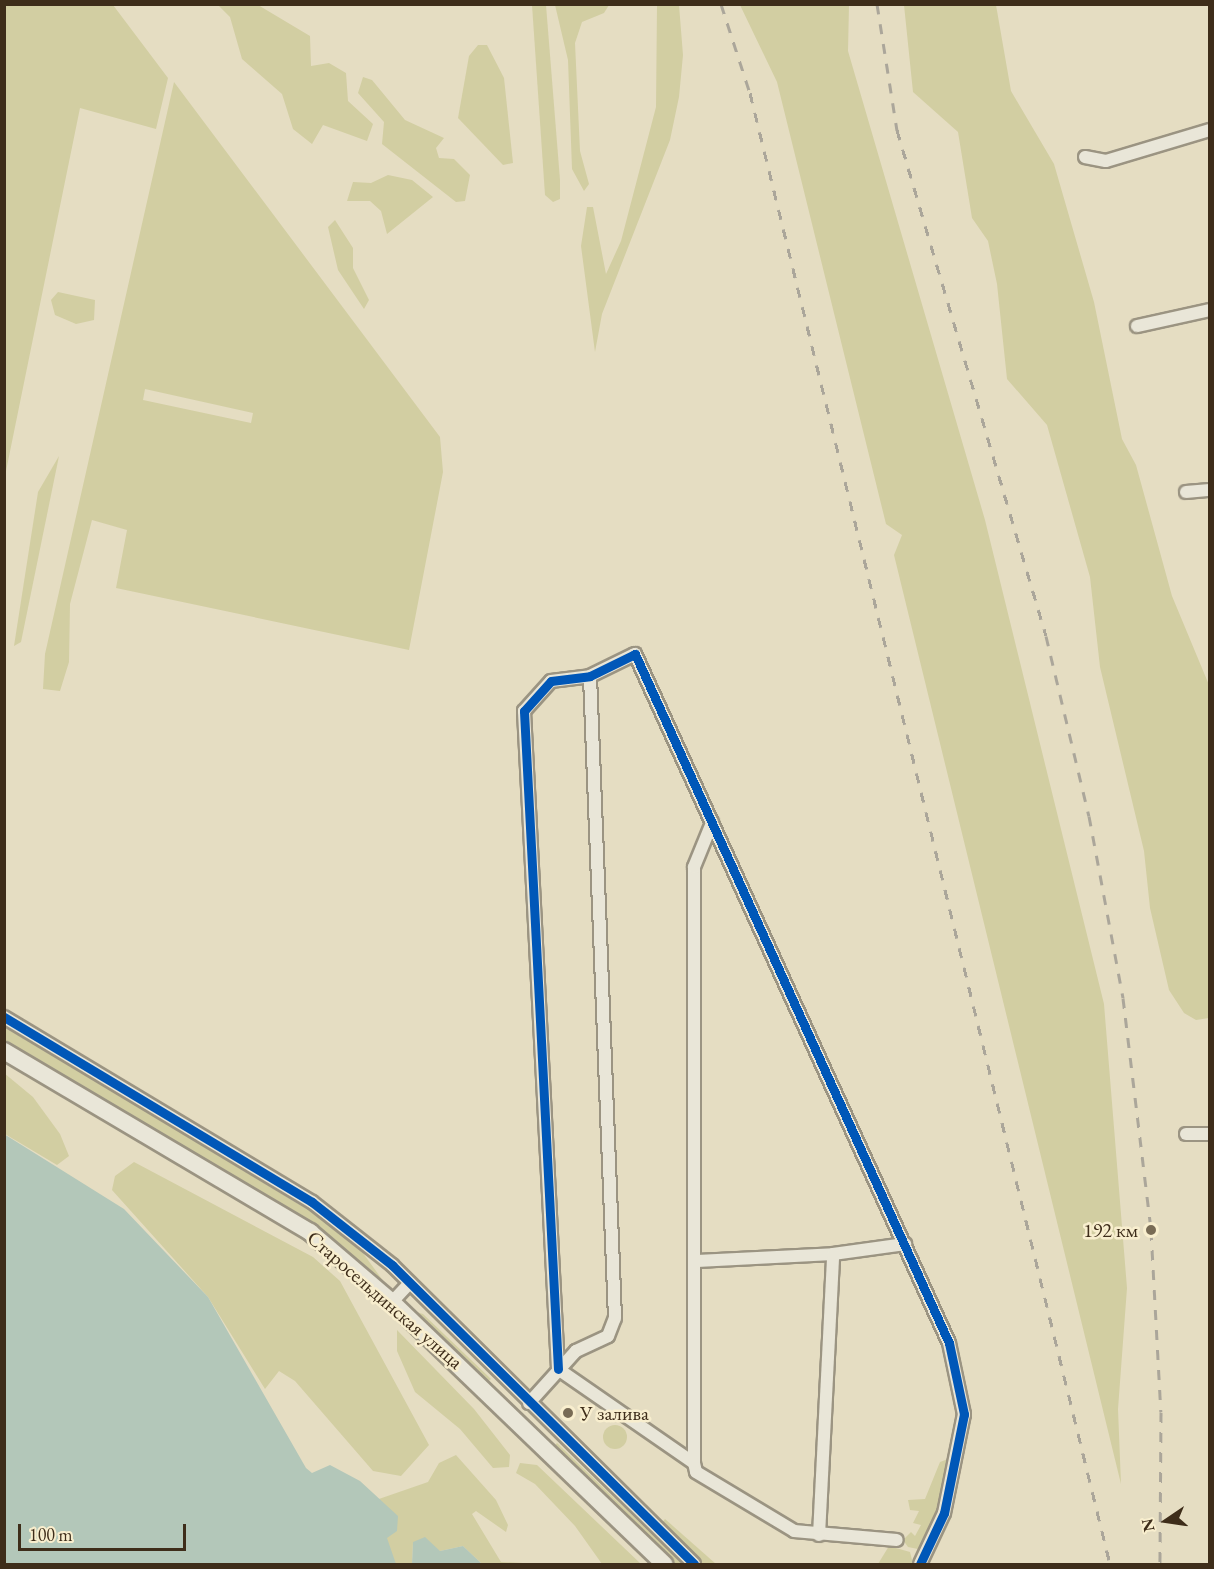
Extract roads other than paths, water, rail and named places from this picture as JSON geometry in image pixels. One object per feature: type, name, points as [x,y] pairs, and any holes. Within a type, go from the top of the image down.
[{"type":"main road","name":"Старосельдинская улица","points":[[4,1051],[282,1215],[392,1302],[664,1564]]},
{"type":"street","points":[[1085,157],[1106,161],[1209,130]]},
{"type":"street","points":[[1137,326],[1209,310]]},
{"type":"street","points":[[1186,492],[1209,490]]},
{"type":"street","points":[[558,1369],[524,711],[551,681],[590,676],[634,654],[949,1343],[964,1414],[944,1513],[920,1564]]},
{"type":"street","points":[[529,1403],[576,1351],[608,1336],[615,1318],[590,676]]},
{"type":"street","points":[[712,823],[694,867],[697,1261],[694,1463],[696,1472],[794,1531],[819,1535],[897,1540]]},
{"type":"street","points":[[4,1017],[312,1202],[410,1283],[694,1564]]},
{"type":"street","points":[[1186,1134],[1209,1134]]},
{"type":"street","points":[[697,1261],[833,1254],[904,1244]]},
{"type":"street","points":[[819,1535],[833,1254]]},
{"type":"street","points":[[392,1302],[410,1283]]},
{"type":"street","points":[[558,1369],[694,1463]]},
{"type":"railway","points":[[721,4],[750,93],[1110,1564]]},
{"type":"railway","points":[[877,4],[897,130],[1046,636],[1089,816],[1123,998],[1151,1230],[1161,1412],[1160,1564]]},
{"type":"place","name":"192 км","points":[[1151,1230]]},
{"type":"place","name":"У залива","points":[[568,1413]]}]
